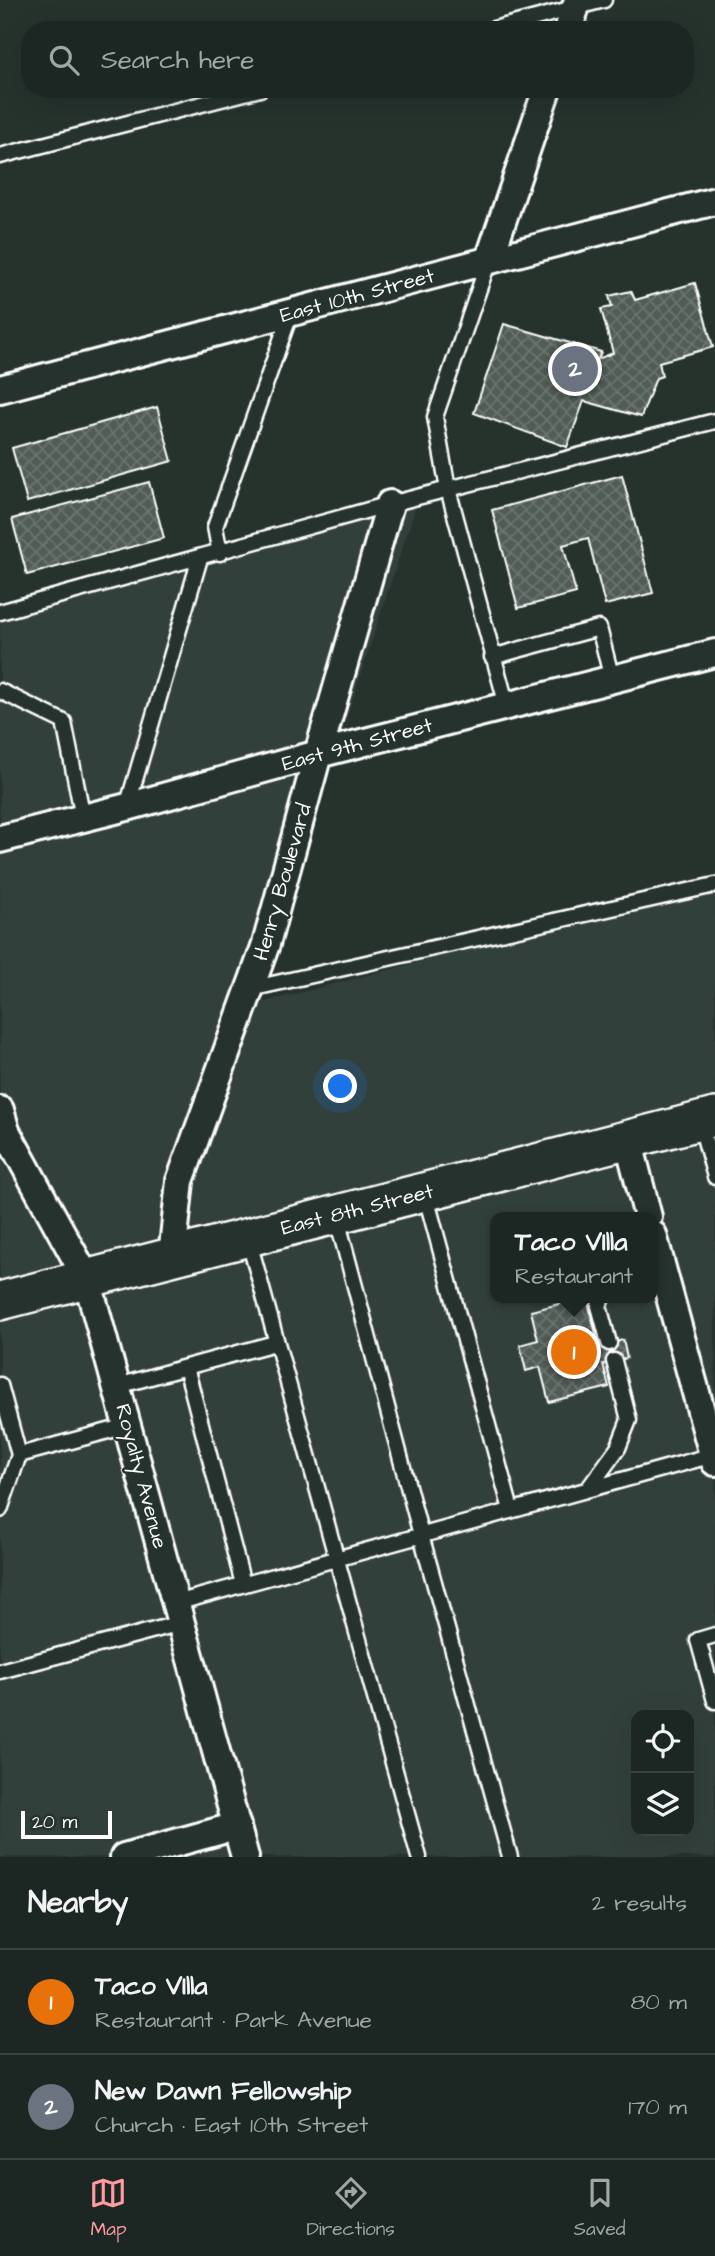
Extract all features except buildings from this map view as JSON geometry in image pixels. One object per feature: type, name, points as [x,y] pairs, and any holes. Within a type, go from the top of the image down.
[{"type":"main road","name":"East 8th Street","points":[[0,1301],[707,1119]]},
{"type":"street","points":[[489,260],[544,98]]},
{"type":"street","name":"East 10th Street","points":[[0,389],[715,201]]},
{"type":"street","name":"Henry Boulevard","points":[[172,1257],[180,1181],[266,944],[317,754],[390,504]]},
{"type":"street","name":"East 9th Street","points":[[0,839],[317,754],[715,653]]},
{"type":"street","name":"Royalty Avenue","points":[[0,1110],[6,1131],[88,1279],[245,1857]]},
{"type":"street","points":[[628,1139],[647,1212]]},
{"type":"street","points":[[658,1272],[709,1419],[714,1458]]},
{"type":"street","points":[[124,1857],[237,1826]]},
{"type":"lane","points":[[532,21],[573,12],[604,0]]},
{"type":"lane","points":[[0,156],[225,98]]},
{"type":"lane","points":[[489,260],[435,417],[449,489],[507,706]]},
{"type":"lane","points":[[220,553],[215,527],[291,312]]},
{"type":"lane","points":[[0,612],[390,504],[715,422]]},
{"type":"lane","points":[[127,807],[200,558]]},
{"type":"lane","points":[[492,657],[599,628],[612,680]]},
{"type":"lane","points":[[0,691],[64,722],[83,818]]},
{"type":"lane","points":[[250,989],[715,885]]},
{"type":"lane","points":[[707,1119],[715,1177]]},
{"type":"lane","points":[[424,1191],[510,1510]]},
{"type":"lane","points":[[336,1214],[510,1857]]},
{"type":"lane","points":[[247,1237],[419,1857]]},
{"type":"lane","points":[[600,1303],[609,1343]]},
{"type":"lane","points":[[118,1386],[275,1343]]},
{"type":"lane","points":[[588,1489],[618,1448],[629,1420],[614,1362]]},
{"type":"lane","points":[[186,1367],[243,1584]]},
{"type":"lane","points":[[0,1385],[19,1455],[0,1510]]},
{"type":"lane","points":[[19,1455],[128,1426]]},
{"type":"lane","points":[[0,1671],[178,1613],[243,1584],[588,1489],[714,1458]]},
{"type":"lane","points":[[715,1635],[698,1640],[715,1701]]},
{"type":"shaded area","points":[[417,503],[252,1005],[715,886],[715,1857],[0,1857],[0,611]]},
{"type":"place","name":"New Dawn Fellowship","points":[[575,369]]},
{"type":"place","name":"Taco VIlla","points":[[574,1352]]}]
